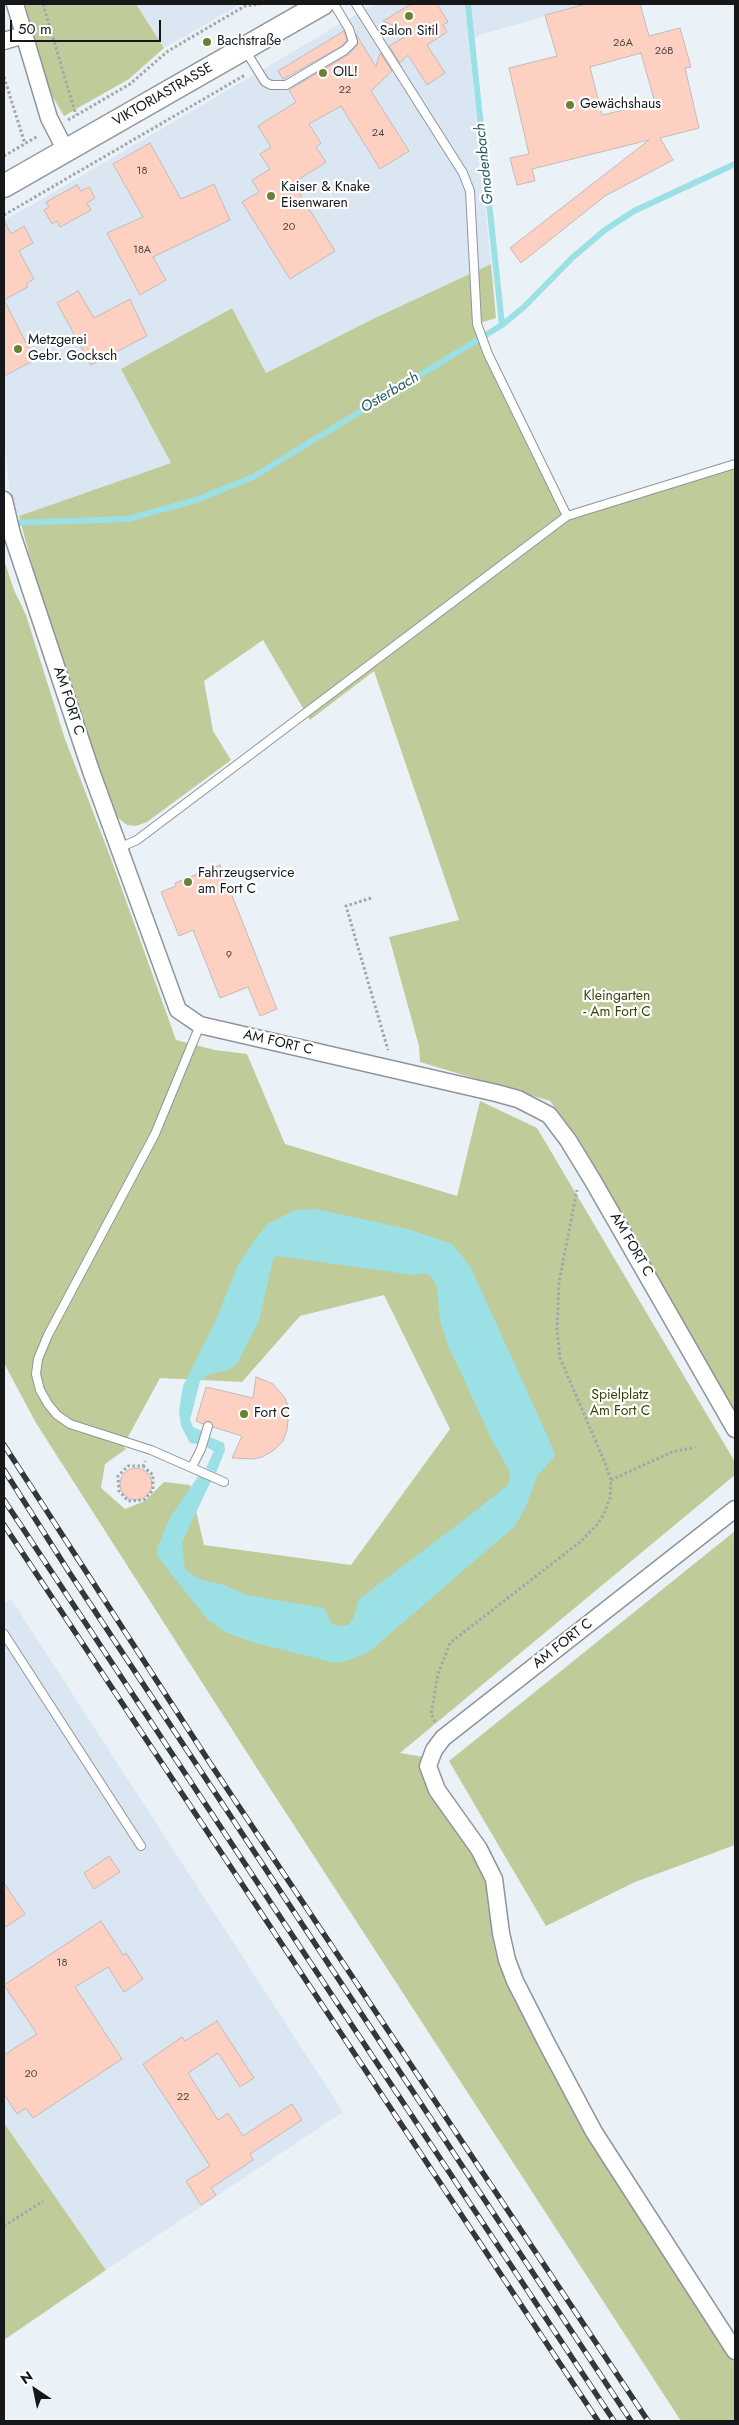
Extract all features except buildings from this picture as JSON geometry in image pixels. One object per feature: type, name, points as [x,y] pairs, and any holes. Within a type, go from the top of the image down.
[{"type":"main road","name":"VIKTORIASTRASSE","points":[[4,186],[322,4]]},
{"type":"street","points":[[15,4],[54,128],[66,151]]},
{"type":"street","points":[[4,41],[24,35]]},
{"type":"street","name":"AM FORT C","points":[[4,500],[12,534],[119,848],[178,1010],[200,1025],[496,1093],[536,1107],[548,1115],[558,1126],[590,1176],[735,1429]]},
{"type":"street","name":"AM FORT C","points":[[735,1509],[443,1738],[430,1758],[428,1766],[437,1790],[479,1849],[494,1879],[504,1949],[515,1981],[594,2132],[735,2351]]},
{"type":"lane","points":[[244,49],[266,82],[271,85],[286,85],[351,46],[354,37],[334,4]]},
{"type":"lane","points":[[356,4],[463,173],[470,191],[477,324],[488,354],[567,516]]},
{"type":"lane","points":[[119,848],[137,840],[567,516],[735,464]]},
{"type":"lane","points":[[200,1025],[155,1134],[48,1335],[37,1366],[40,1390],[57,1416],[70,1424],[151,1450],[224,1482]]},
{"type":"lane","points":[[196,1469],[208,1426]]},
{"type":"lane","points":[[4,1634],[141,1846]]},
{"type":"path","points":[[43,4],[76,115]]},
{"type":"path","points":[[4,156],[130,84],[168,52],[245,6],[260,4]]},
{"type":"path","points":[[4,215],[256,69]]},
{"type":"path","points":[[4,76],[25,144]]},
{"type":"path","points":[[371,898],[346,906],[390,1058],[386,1067]]},
{"type":"path","points":[[443,1738],[431,1714],[438,1674],[450,1643],[580,1542],[596,1526],[604,1514],[610,1498],[611,1480],[560,1358],[557,1329],[560,1282],[578,1185],[590,1176]]},
{"type":"path","points":[[611,1480],[672,1452],[695,1447]]},
{"type":"path","points":[[143,1466],[151,1450]]},
{"type":"path","points":[[128,1466],[143,1466],[153,1475],[153,1490],[144,1500],[128,1501],[119,1491],[118,1476],[128,1466]]},
{"type":"path","points":[[4,2226],[43,2201]]},
{"type":"shaded area","points":[[136,4],[241,4],[164,48]]},
{"type":"shaded area","points":[[374,4],[586,4],[480,35],[469,41],[491,264],[375,318],[266,373],[231,308],[122,369],[171,463],[19,516],[10,492],[4,442],[4,220]]},
{"type":"shaded area","points":[[11,1599],[343,2112],[106,2270],[4,2123],[4,1603]]},
{"type":"green space","points":[[25,4],[136,4],[164,48],[129,79],[64,116],[50,92]]},
{"type":"green space","name":"Kleingarten - Am Fort C","points":[[491,264],[496,318],[477,324],[567,516],[735,464],[735,1411],[576,1135],[550,1101],[420,1062],[419,1046],[389,937],[459,920],[374,671],[310,720],[263,640],[204,681],[213,731],[231,760],[147,822],[136,826],[127,825],[117,817],[111,804],[35,577],[19,516],[171,463],[121,369],[232,308],[266,373],[375,318]]},
{"type":"green space","name":"Spielplatz Am Fort C","points":[[4,560],[14,590],[26,615],[65,739],[110,856],[176,1040],[215,1050],[247,1054],[285,1144],[457,1196],[480,1101],[537,1128],[735,1462],[735,1475],[400,1753],[424,1757],[492,1882],[503,1967],[538,2047],[591,2135],[735,2359],[735,2421],[681,2421],[260,1773],[36,1423],[4,1363]],"holes":[[[384,1295],[450,1429],[351,1565],[204,1545],[190,1485],[164,1482],[145,1501],[125,1509],[101,1488],[105,1464],[126,1449],[123,1446],[160,1378],[242,1382],[300,1316]]]},
{"type":"green space","points":[[735,1531],[735,1845],[635,1882],[546,1926],[449,1761]]},
{"type":"green space","points":[[4,2123],[106,2270],[4,2340]]},
{"type":"water","points":[[316,1209],[408,1229],[452,1244],[470,1266],[555,1456],[537,1476],[526,1506],[515,1526],[369,1652],[335,1663],[252,1642],[225,1632],[207,1619],[158,1557],[157,1549],[169,1519],[199,1475],[211,1481],[182,1542],[185,1569],[199,1579],[224,1585],[246,1595],[324,1608],[331,1623],[338,1626],[348,1625],[354,1617],[359,1599],[508,1485],[510,1476],[509,1470],[492,1440],[448,1345],[440,1320],[437,1287],[432,1278],[426,1273],[414,1275],[277,1256],[273,1260],[259,1321],[237,1364],[228,1370],[210,1374],[200,1381],[190,1420],[193,1427],[202,1431],[198,1444],[190,1443],[181,1426],[179,1411],[183,1386],[216,1320],[237,1267],[256,1238],[269,1223],[296,1210]]},
{"type":"water","points":[[210,1437],[224,1443],[225,1450],[216,1473],[206,1468],[214,1451],[206,1447]]},
{"type":"waterway","name":"Gnadenbach","points":[[468,4],[502,325]]},
{"type":"waterway","name":"Osterbach","points":[[10,523],[128,519],[196,500],[253,477],[502,325],[524,307],[572,258],[605,230],[634,211],[735,164]]},
{"type":"railway","points":[[4,1445],[210,1763],[648,2421]]},
{"type":"railway","points":[[4,1470],[69,1572],[631,2421]]},
{"type":"railway","points":[[4,1500],[614,2421]]},
{"type":"railway","points":[[4,1525],[598,2421]]},
{"type":"place","name":"Salon Sitil","points":[[409,16]]},
{"type":"place","name":"Bachstraße","points":[[207,42]]},
{"type":"place","name":"OIL!","points":[[323,73]]},
{"type":"place","name":"Gewächshaus","points":[[570,105]]},
{"type":"place","name":"Kaiser & Knake Eisenwaren","points":[[271,196]]},
{"type":"place","name":"Metzgerei Gebr. Gocksch","points":[[18,349]]},
{"type":"place","name":"Fahrzeugservice am Fort C","points":[[188,882]]},
{"type":"place","name":"Fort C","points":[[244,1414]]}]
